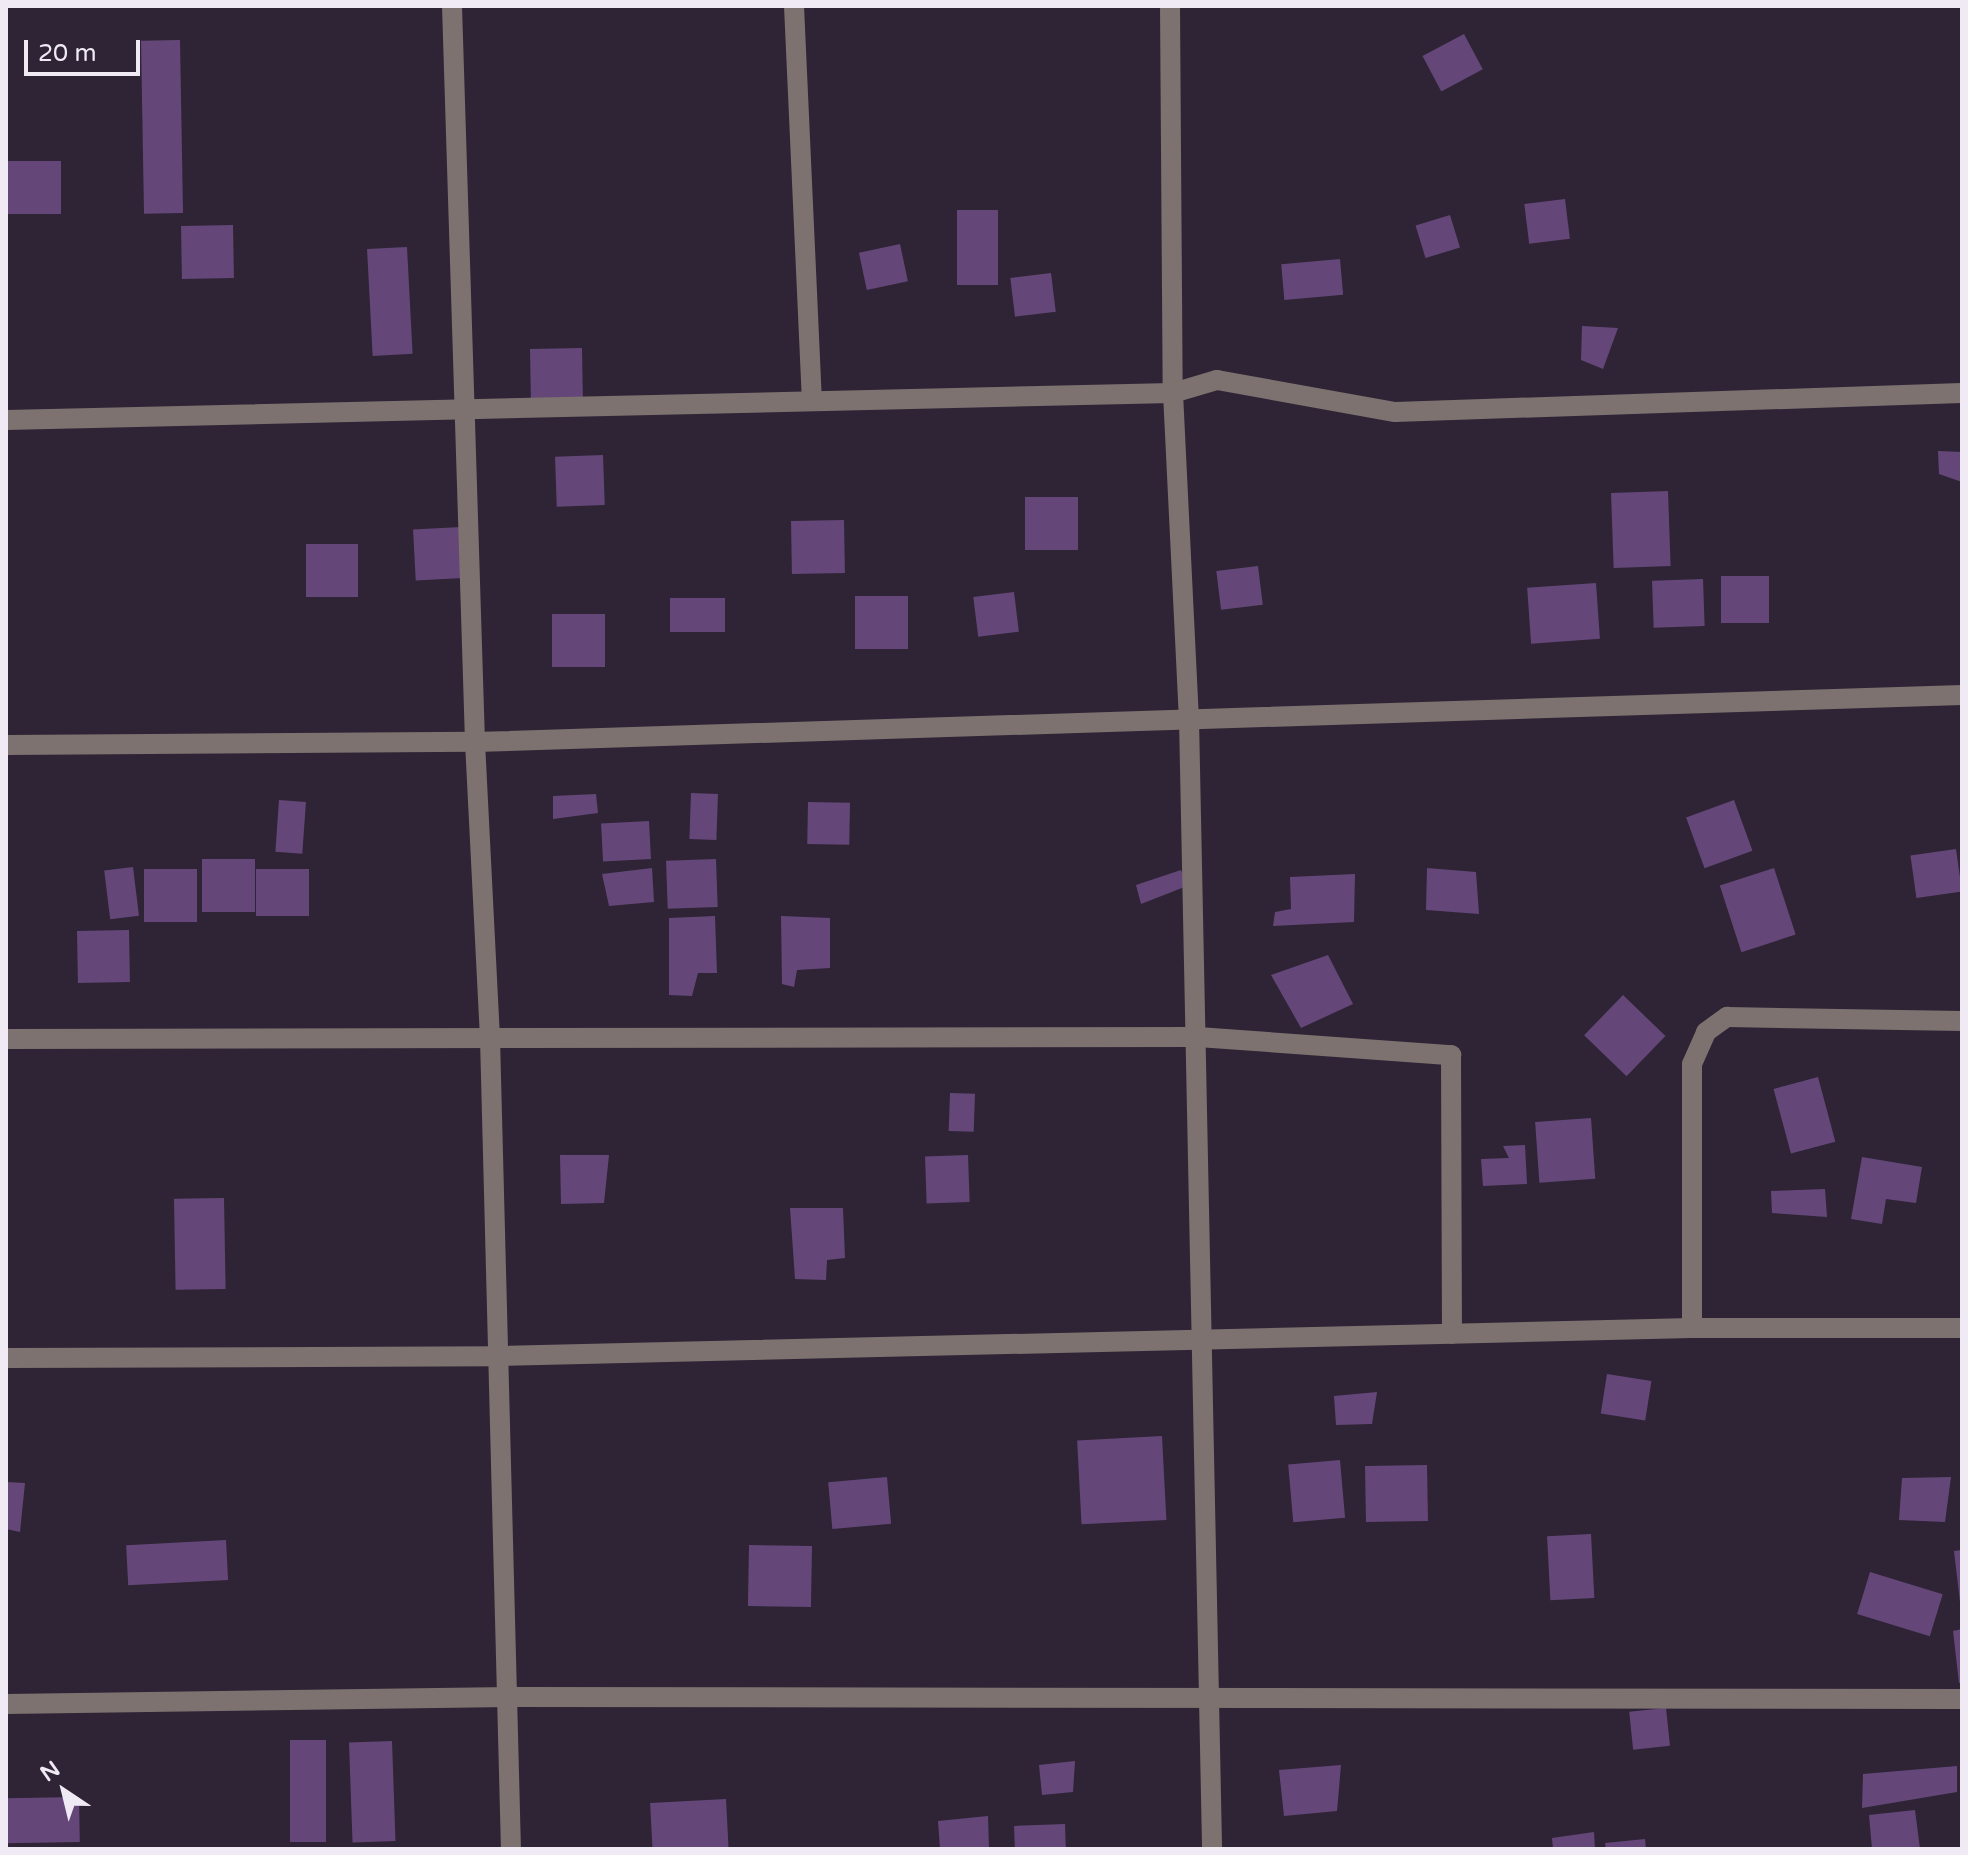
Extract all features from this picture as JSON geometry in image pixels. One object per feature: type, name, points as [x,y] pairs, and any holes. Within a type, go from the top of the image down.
[{"type":"street","points":[[452,6],[467,409],[475,742],[490,1038],[510,1697],[511,1849]]},
{"type":"street","points":[[794,6],[812,401]]},
{"type":"street","points":[[1170,6],[1173,393],[1189,719],[1198,1037],[1198,1340],[1212,1849]]},
{"type":"street","points":[[6,420],[1173,393],[1217,380],[1395,412],[1962,393]]},
{"type":"street","points":[[6,745],[475,742],[1962,695]]},
{"type":"street","points":[[1692,1328],[1692,1064],[1706,1032],[1727,1017],[1962,1021]]},
{"type":"street","points":[[6,1039],[1198,1037],[1451,1055],[1452,1334]]},
{"type":"street","points":[[6,1358],[499,1356],[1692,1328],[1962,1328]]},
{"type":"street","points":[[6,1704],[510,1697],[1962,1699]]},
{"type":"building","points":[[1464,34],[1483,69],[1441,91],[1423,56]]},
{"type":"building","points":[[180,40],[183,213],[144,214],[141,41]]},
{"type":"building","points":[[8,161],[61,161],[61,214],[8,214]]},
{"type":"building","points":[[1565,199],[1570,239],[1529,244],[1524,204]]},
{"type":"building","points":[[957,210],[998,210],[998,285],[957,285]]},
{"type":"building","points":[[1450,215],[1460,248],[1426,258],[1416,226]]},
{"type":"building","points":[[233,225],[234,278],[182,279],[181,226]]},
{"type":"building","points":[[900,244],[908,281],[867,290],[859,253]]},
{"type":"building","points":[[407,247],[413,354],[373,356],[367,249]]},
{"type":"building","points":[[1340,259],[1343,295],[1284,300],[1281,264]]},
{"type":"building","points":[[1051,273],[1056,312],[1015,317],[1010,278]]},
{"type":"building","points":[[1582,326],[1618,328],[1603,369],[1581,360]]},
{"type":"building","points":[[582,348],[583,401],[531,402],[530,349]]},
{"type":"building","points":[[1938,451],[1962,452],[1962,482],[1939,474]]},
{"type":"building","points":[[603,455],[605,505],[557,507],[555,457]]},
{"type":"building","points":[[1668,491],[1671,566],[1614,568],[1611,493]]},
{"type":"building","points":[[1025,497],[1078,497],[1078,550],[1025,550]]},
{"type":"building","points":[[844,520],[845,573],[792,574],[791,521]]},
{"type":"building","points":[[461,527],[464,578],[416,580],[413,530]]},
{"type":"building","points":[[306,544],[358,544],[358,597],[306,597]]},
{"type":"building","points":[[1258,566],[1263,605],[1221,610],[1216,571]]},
{"type":"building","points":[[1721,576],[1769,576],[1769,623],[1721,623]]},
{"type":"building","points":[[1703,579],[1705,626],[1654,628],[1652,581]]},
{"type":"building","points":[[1596,583],[1600,639],[1531,644],[1527,588]]},
{"type":"building","points":[[1014,592],[1019,632],[978,637],[973,597]]},
{"type":"building","points":[[855,596],[908,596],[908,649],[855,649]]},
{"type":"building","points":[[670,598],[725,598],[725,632],[670,632]]},
{"type":"building","points":[[552,614],[605,614],[605,667],[552,667]]},
{"type":"building","points":[[691,793],[718,794],[716,840],[689,839]]},
{"type":"building","points":[[596,794],[598,813],[553,819],[553,796]]},
{"type":"building","points":[[279,800],[306,802],[302,854],[275,852]]},
{"type":"building","points":[[1734,800],[1752,851],[1705,868],[1686,817]]},
{"type":"building","points":[[808,802],[850,803],[849,845],[807,844]]},
{"type":"building","points":[[649,821],[651,859],[603,861],[601,824]]},
{"type":"building","points":[[1956,849],[1962,892],[1916,898],[1910,855]]},
{"type":"building","points":[[202,859],[255,859],[255,912],[202,912]]},
{"type":"building","points":[[716,859],[718,907],[668,909],[666,861]]},
{"type":"building","points":[[133,867],[139,916],[110,919],[104,871]]},
{"type":"building","points":[[652,868],[654,902],[609,906],[602,874]]},
{"type":"building","points":[[1427,868],[1476,872],[1479,914],[1426,910]]},
{"type":"building","points":[[1774,868],[1796,935],[1741,952],[1720,886]]},
{"type":"building","points":[[144,869],[197,869],[197,922],[144,922]]},
{"type":"building","points":[[256,869],[309,869],[309,916],[256,916]]},
{"type":"building","points":[[1181,870],[1187,886],[1141,904],[1136,885]]},
{"type":"building","points":[[1355,874],[1354,922],[1273,926],[1275,912],[1291,909],[1290,877]]},
{"type":"building","points":[[715,916],[717,973],[698,973],[692,996],[669,995],[669,918]]},
{"type":"building","points":[[781,916],[830,918],[830,968],[797,970],[794,987],[782,984]]},
{"type":"building","points":[[129,930],[130,982],[78,983],[77,931]]},
{"type":"building","points":[[1328,955],[1353,1004],[1301,1028],[1271,975]]},
{"type":"building","points":[[1623,995],[1665,1036],[1627,1076],[1584,1035]]},
{"type":"building","points":[[1818,1077],[1835,1142],[1791,1154],[1774,1089]]},
{"type":"building","points":[[950,1093],[975,1094],[974,1132],[949,1131]]},
{"type":"building","points":[[1591,1118],[1595,1179],[1539,1183],[1535,1122]]},
{"type":"building","points":[[1525,1145],[1527,1184],[1483,1186],[1481,1159],[1509,1158],[1503,1146]]},
{"type":"building","points":[[560,1155],[609,1155],[604,1203],[561,1204]]},
{"type":"building","points":[[968,1155],[970,1202],[927,1203],[925,1157]]},
{"type":"building","points":[[1862,1157],[1922,1167],[1916,1203],[1886,1199],[1882,1224],[1851,1219]]},
{"type":"building","points":[[1825,1189],[1827,1217],[1772,1213],[1771,1191]]},
{"type":"building","points":[[224,1198],[226,1289],[176,1290],[174,1199]]},
{"type":"building","points":[[790,1208],[843,1208],[845,1258],[827,1260],[826,1280],[795,1279]]},
{"type":"building","points":[[1607,1374],[1651,1381],[1645,1421],[1601,1414]]},
{"type":"building","points":[[1377,1392],[1372,1424],[1336,1425],[1334,1396]]},
{"type":"building","points":[[1162,1436],[1166,1520],[1082,1524],[1077,1440]]},
{"type":"building","points":[[1340,1460],[1345,1518],[1293,1522],[1288,1465]]},
{"type":"building","points":[[1427,1465],[1428,1521],[1366,1522],[1365,1466]]},
{"type":"building","points":[[887,1477],[891,1524],[832,1529],[828,1482]]},
{"type":"building","points":[[1951,1477],[1945,1522],[1899,1520],[1902,1478]]},
{"type":"building","points":[[6,1482],[25,1483],[20,1532],[6,1529]]},
{"type":"building","points":[[1591,1534],[1594,1598],[1550,1600],[1547,1536]]},
{"type":"building","points":[[226,1540],[228,1580],[128,1585],[126,1545]]},
{"type":"building","points":[[749,1545],[812,1546],[811,1607],[748,1606]]},
{"type":"building","points":[[1962,1550],[1962,1602],[1960,1602],[1954,1551]]},
{"type":"building","points":[[1870,1572],[1943,1594],[1930,1636],[1857,1614]]},
{"type":"building","points":[[1962,1629],[1962,1683],[1959,1683],[1953,1631]]},
{"type":"building","points":[[1666,1708],[1670,1746],[1633,1750],[1629,1712]]},
{"type":"building","points":[[290,1740],[326,1740],[326,1842],[290,1842]]},
{"type":"building","points":[[392,1741],[395,1841],[353,1842],[349,1743]]},
{"type":"building","points":[[1075,1761],[1073,1792],[1042,1795],[1039,1765]]},
{"type":"building","points":[[1341,1765],[1337,1811],[1284,1816],[1279,1770]]},
{"type":"building","points":[[1957,1766],[1957,1792],[1862,1808],[1863,1774]]},
{"type":"building","points":[[79,1797],[80,1842],[7,1843],[6,1798]]},
{"type":"building","points":[[726,1799],[729,1849],[653,1849],[650,1803]]},
{"type":"building","points":[[1915,1810],[1920,1849],[1872,1849],[1869,1815]]},
{"type":"building","points":[[988,1816],[989,1849],[940,1849],[938,1821]]},
{"type":"building","points":[[1065,1824],[1066,1849],[1015,1849],[1014,1826]]},
{"type":"building","points":[[1594,1832],[1595,1849],[1553,1849],[1552,1838]]},
{"type":"building","points":[[1645,1839],[1646,1849],[1606,1849],[1605,1843]]}]
